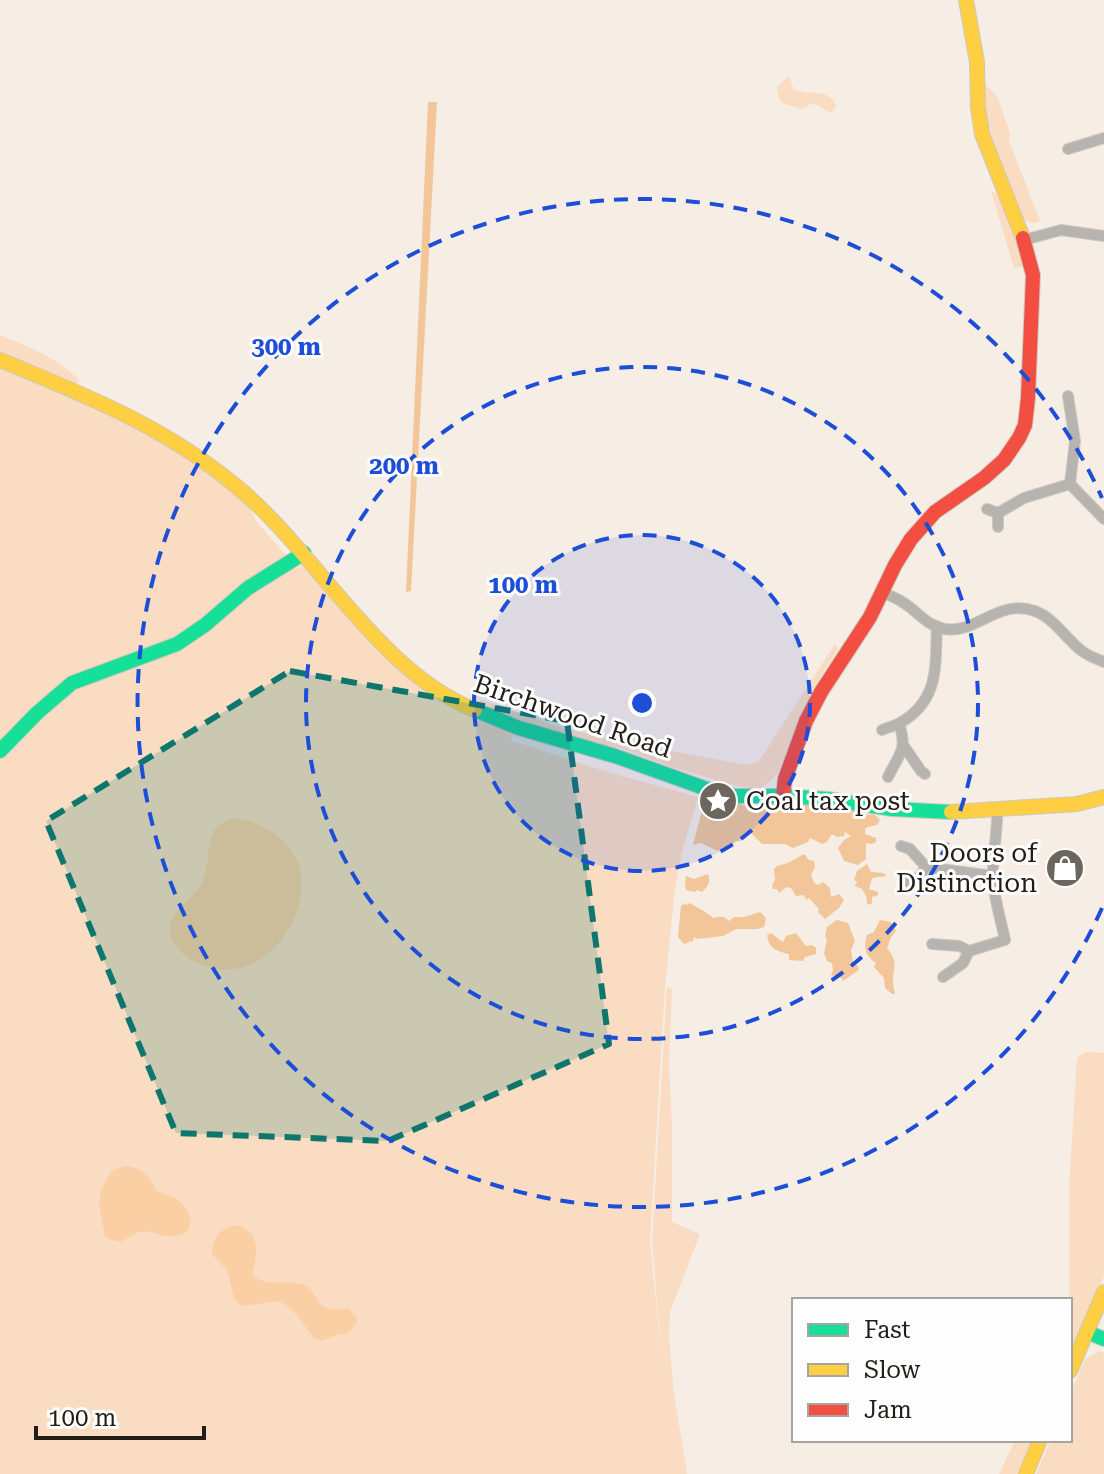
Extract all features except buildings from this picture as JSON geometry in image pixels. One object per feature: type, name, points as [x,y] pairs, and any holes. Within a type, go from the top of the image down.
[{"type":"main road","points":[[783,796],[785,779],[806,721],[821,692],[870,617],[911,539],[935,512],[1004,460],[1025,425],[1033,282],[1024,240],[982,134],[978,69],[966,0]]},
{"type":"main road","name":"Birchwood Road","points":[[0,360],[104,403],[190,451],[237,486],[271,518],[378,639],[420,679],[459,704],[519,728],[734,796],[828,799],[915,811],[997,810],[1077,804],[1104,797]]},
{"type":"main road","points":[[0,751],[72,683],[177,644],[205,625],[248,588],[304,553]]},
{"type":"main road","points":[[1072,1366],[1104,1292]]},
{"type":"main road","points":[[1087,1332],[1104,1339]]},
{"type":"main road","points":[[1026,1474],[1039,1442]]},
{"type":"street","points":[[1068,149],[1104,138]]},
{"type":"street","points":[[1024,240],[1061,230],[1104,236]]},
{"type":"street","points":[[1068,396],[1075,441],[1070,484]]},
{"type":"street","points":[[998,527],[993,511],[1070,484]]},
{"type":"street","points":[[1070,484],[1104,519]]},
{"type":"street","points":[[881,592],[902,601],[927,622],[947,629],[958,628],[1007,608],[1027,609],[1044,616],[1082,651],[1104,662]]},
{"type":"street","points":[[882,730],[899,724],[925,702],[931,692],[937,626]]},
{"type":"street","points":[[888,777],[904,746],[899,724]]},
{"type":"street","points":[[904,746],[925,774]]},
{"type":"street","points":[[932,944],[959,946],[969,951],[1005,940],[993,876],[997,810]]},
{"type":"street","points":[[901,846],[910,849],[926,867],[993,876]]},
{"type":"street","points":[[906,883],[919,877],[926,867]]},
{"type":"street","points":[[943,977],[963,963],[969,951]]},
{"type":"highlighted area","points":[[290,671],[567,721],[609,1044],[388,1141],[176,1133],[46,821]]},
{"type":"shaded area","points":[[789,76],[794,90],[818,93],[833,100],[836,106],[832,112],[813,103],[801,109],[782,101],[777,87]]},
{"type":"shaded area","points":[[981,81],[997,96],[1010,133],[1009,141],[1040,221],[1028,222],[1018,214],[987,137]]},
{"type":"shaded area","points":[[428,102],[437,102],[411,591],[406,592]]},
{"type":"shaded area","points":[[991,191],[1005,203],[1025,266],[1014,268]]},
{"type":"shaded area","points":[[0,335],[32,348],[61,365],[79,380],[76,386],[0,354]]},
{"type":"shaded area","points":[[0,360],[104,403],[237,487],[257,522],[288,558],[278,569],[302,565],[424,690],[452,709],[514,734],[510,740],[698,797],[682,852],[674,896],[665,987],[650,1241],[662,1359],[652,1241],[667,987],[672,988],[669,1064],[672,1222],[700,1234],[670,1312],[674,1395],[687,1474],[0,1474]]},
{"type":"shaded area","points":[[835,644],[838,649],[811,692],[778,773],[757,789],[671,767],[621,748],[550,731],[474,701],[482,700],[561,728],[747,765],[759,761]]},
{"type":"shaded area","points":[[705,799],[751,806],[785,802],[848,806],[865,815],[874,814],[880,820],[877,825],[865,829],[865,834],[876,838],[876,842],[866,843],[866,859],[858,865],[844,861],[838,848],[851,836],[845,832],[844,836],[832,834],[822,844],[810,838],[808,842],[793,848],[785,844],[762,844],[750,832],[730,847],[718,851],[701,843],[693,845]]},
{"type":"shaded area","points":[[237,818],[267,829],[291,850],[300,869],[298,907],[291,925],[266,955],[232,969],[213,968],[184,955],[171,936],[169,927],[177,911],[203,881],[212,834],[217,827]]},
{"type":"shaded area","points":[[804,854],[814,861],[811,875],[814,883],[818,885],[823,882],[830,888],[831,897],[839,894],[844,900],[825,919],[804,895],[796,896],[791,888],[786,887],[779,893],[773,889],[774,869]]},
{"type":"shaded area","points":[[867,864],[871,872],[886,876],[872,878],[869,889],[878,892],[878,895],[872,897],[869,905],[854,880],[857,871]]},
{"type":"shaded area","points":[[708,874],[708,884],[702,892],[686,890],[686,876],[694,879]]},
{"type":"shaded area","points":[[685,903],[713,918],[723,917],[729,921],[734,917],[760,912],[766,918],[764,927],[736,929],[723,936],[694,937],[693,942],[684,944],[678,937],[681,906]]},
{"type":"shaded area","points":[[837,920],[848,923],[855,941],[851,950],[853,962],[859,970],[843,981],[831,975],[832,963],[827,961],[824,953],[827,927]]},
{"type":"shaded area","points":[[880,920],[891,922],[896,931],[887,948],[894,960],[895,994],[885,988],[884,978],[866,951],[867,935],[874,932]]},
{"type":"shaded area","points":[[771,933],[783,942],[786,936],[796,933],[806,946],[816,948],[816,954],[805,957],[803,961],[789,960],[789,954],[769,943],[767,935]]},
{"type":"shaded area","points":[[1085,1052],[1104,1053],[1104,1276],[1072,1350],[1069,1187],[1077,1058]]},
{"type":"shaded area","points":[[127,1166],[145,1174],[156,1191],[183,1205],[191,1222],[187,1232],[166,1236],[145,1231],[120,1242],[105,1236],[99,1204],[101,1191],[110,1173]]},
{"type":"shaded area","points":[[237,1225],[251,1233],[256,1245],[252,1274],[263,1281],[302,1284],[310,1288],[324,1307],[349,1309],[357,1319],[346,1335],[321,1341],[314,1338],[295,1313],[280,1301],[244,1306],[238,1303],[227,1270],[212,1254],[218,1234]]},
{"type":"shaded area","points":[[1100,1351],[1104,1353],[1104,1474],[1036,1474],[1050,1442],[1072,1442],[1072,1390],[1085,1359]]},
{"type":"shaded area","points":[[1014,1442],[1032,1442],[1019,1474],[999,1474]]},
{"type":"traffic: fast","points":[[0,751],[72,683],[177,644],[205,625],[248,588],[304,553]]},
{"type":"traffic: fast","points":[[475,710],[519,728],[734,796],[828,799],[892,809],[951,812]]},
{"type":"traffic: fast","points":[[1087,1332],[1104,1339]]},
{"type":"traffic: slow","points":[[966,0],[977,62],[982,134],[1023,238]]},
{"type":"traffic: slow","points":[[0,360],[123,414],[209,465],[266,513],[349,608],[408,668],[440,692],[475,710]]},
{"type":"traffic: slow","points":[[951,812],[1077,804],[1104,797]]},
{"type":"traffic: slow","points":[[1072,1366],[1104,1292]]},
{"type":"traffic: slow","points":[[1026,1474],[1039,1442]]},
{"type":"traffic: jam","points":[[783,796],[785,779],[806,721],[821,692],[870,617],[911,539],[935,512],[1004,460],[1025,425],[1033,275],[1023,238]]},
{"type":"place","name":"Coal tax post","points":[[718,801]]},
{"type":"place","name":"Doors of Distinction","points":[[1065,868]]}]
